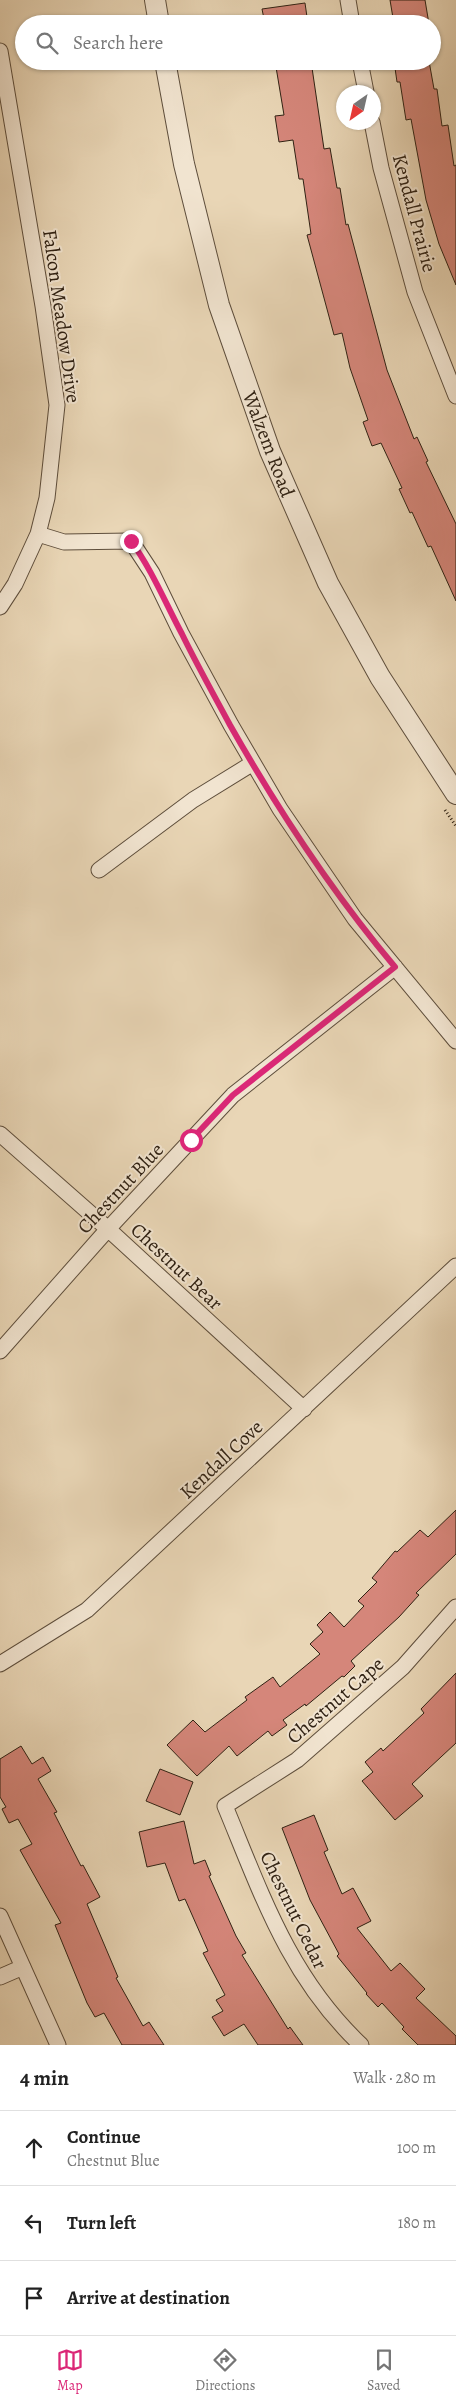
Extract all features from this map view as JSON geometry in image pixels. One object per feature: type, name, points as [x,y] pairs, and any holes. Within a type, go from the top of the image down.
[{"type":"street","points":[[155,0],[158,15]]},
{"type":"street","points":[[348,0],[350,15]]},
{"type":"street","name":"Falcon Meadow Drive","points":[[0,51],[43,306],[57,405],[46,498],[38,534],[15,584],[0,607]]},
{"type":"street","name":"Walzem Road","points":[[167,70],[184,164],[219,305],[270,451],[328,583],[380,677],[456,794]]},
{"type":"street","points":[[362,70],[365,85]]},
{"type":"street","name":"Kendall Prairie","points":[[374,130],[381,168],[415,292],[456,396]]},
{"type":"street","points":[[38,534],[64,542],[131,541],[152,573],[181,633],[280,809],[355,919],[456,1041]]},
{"type":"street","points":[[99,870],[193,800],[253,763]]},
{"type":"street","name":"Chestnut Blue","points":[[0,1351],[108,1229],[233,1095],[395,967]]},
{"type":"street","name":"Chestnut Bear","points":[[0,1134],[108,1229],[304,1409]]},
{"type":"street","name":"Kendall Cove","points":[[0,1664],[87,1610],[456,1266]]},
{"type":"street","name":"Chestnut Cape","points":[[225,1806],[304,1754],[404,1667],[456,1607]]},
{"type":"street","name":"Chestnut Cedar","points":[[225,1806],[286,1948],[306,1982],[361,2045]]},
{"type":"street","points":[[0,1916],[58,2045]]},
{"type":"street","points":[[0,1977],[23,1967]]},
{"type":"building","points":[[390,0],[425,0],[428,15],[392,15]]},
{"type":"building","points":[[305,3],[307,15],[263,15],[262,9]]},
{"type":"building","points":[[276,70],[312,70],[324,149],[330,148],[337,188],[340,188],[346,225],[348,224],[387,370],[414,439],[417,437],[428,461],[426,462],[456,524],[456,601],[431,546],[428,547],[412,512],[410,513],[399,489],[402,488],[381,443],[372,446],[363,422],[368,420],[350,368],[342,333],[334,335],[307,235],[311,234],[303,179],[299,179],[293,140],[279,142],[275,116],[284,115]]},
{"type":"building","points":[[395,70],[431,70],[434,89],[437,89],[442,126],[448,125],[454,166],[456,165],[456,285],[439,244],[426,200],[411,119],[406,120],[400,82],[397,82]]},
{"type":"building","points":[[456,1510],[456,1554],[416,1593],[419,1595],[399,1617],[351,1661],[355,1666],[344,1677],[342,1676],[306,1706],[305,1704],[283,1720],[287,1725],[272,1736],[268,1731],[237,1756],[229,1746],[197,1776],[167,1745],[193,1720],[205,1732],[247,1700],[245,1697],[273,1677],[280,1687],[320,1654],[310,1644],[323,1632],[317,1625],[330,1612],[344,1627],[364,1606],[358,1601],[377,1582],[372,1578],[395,1551],[397,1552],[420,1530],[428,1537]]},
{"type":"building","points":[[456,1673],[456,1743],[412,1784],[423,1796],[395,1820],[362,1781],[373,1772],[365,1762],[381,1748],[383,1751],[424,1713],[421,1709]]},
{"type":"building","points":[[21,1746],[32,1764],[43,1757],[51,1771],[38,1779],[57,1812],[54,1813],[81,1866],[83,1865],[100,1897],[87,1904],[118,1977],[116,1978],[143,2026],[149,2022],[164,2045],[122,2045],[104,2013],[95,2017],[87,2003],[55,1925],[61,1923],[20,1850],[32,1844],[18,1819],[9,1823],[2,1809],[6,1807],[0,1797],[0,1759]]},
{"type":"building","points":[[160,1769],[193,1782],[180,1815],[146,1801]]},
{"type":"building","points":[[314,1815],[328,1850],[324,1852],[342,1894],[353,1888],[371,1921],[357,1928],[391,1971],[400,1963],[425,1989],[416,1998],[456,2036],[456,2045],[418,2045],[402,2029],[404,2027],[382,2003],[378,2007],[366,1994],[337,1956],[339,1954],[310,1900],[282,1828]]},
{"type":"building","points":[[184,1821],[194,1864],[205,1860],[211,1875],[209,1876],[236,1936],[246,1953],[242,1955],[288,2029],[290,2027],[303,2045],[258,2045],[244,2024],[224,2036],[212,2017],[223,2011],[216,2000],[225,1995],[203,1953],[208,1951],[185,1899],[179,1901],[165,1863],[147,1867],[139,1832]]},
{"type":"route","points":[[131,541],[152,573],[181,633],[231,725],[280,809],[355,919],[395,967],[233,1095],[191,1140]]}]
